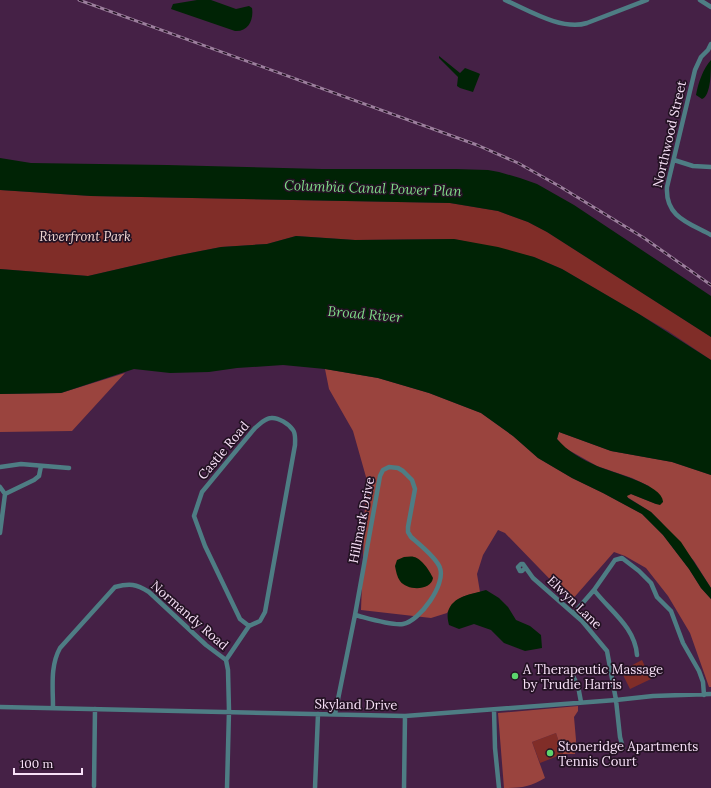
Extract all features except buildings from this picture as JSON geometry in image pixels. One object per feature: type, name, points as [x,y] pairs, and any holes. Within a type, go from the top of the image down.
[{"type":"street","points":[[505,0],[560,23],[581,25],[647,0]]},
{"type":"street","points":[[700,0],[711,7]]},
{"type":"street","name":"Northwood Street","points":[[711,44],[708,50],[701,57],[695,70],[667,187],[670,208],[680,217],[711,235]]},
{"type":"street","points":[[674,160],[693,166],[711,167]]},
{"type":"street","name":"Castle Road","points":[[226,660],[249,626],[260,621],[265,612],[295,445],[293,430],[279,419],[271,418],[264,420],[255,428],[202,492],[194,516],[205,546],[240,619],[249,626]]},
{"type":"street","points":[[0,468],[21,464],[69,468]]},
{"type":"street","points":[[5,494],[34,480],[39,476],[41,466]]},
{"type":"street","name":"Hillmark Drive","points":[[335,714],[355,615],[380,476],[383,470],[389,467],[398,468],[412,480],[415,489],[408,523],[408,532],[411,537],[436,561],[440,568],[440,582],[432,599],[422,612],[404,624],[395,624],[355,615]]},
{"type":"street","points":[[0,487],[5,494],[0,533]]},
{"type":"street","points":[[574,613],[594,590],[615,560],[622,558],[639,571],[651,583],[657,596],[670,611],[683,643],[699,671],[703,682],[704,695]]},
{"type":"street","name":"Elwyn Lane","points":[[525,568],[533,578],[574,613],[608,651],[620,737],[623,748]]},
{"type":"street","name":"Normandy Road","points":[[53,708],[53,672],[55,656],[60,648],[115,587],[127,584],[138,586],[149,592],[206,645],[226,660]]},
{"type":"street","points":[[594,590],[630,631],[636,646],[637,655]]},
{"type":"street","points":[[226,660],[228,670],[229,711],[227,788]]},
{"type":"street","points":[[571,672],[578,686],[581,702]]},
{"type":"street","name":"Skyland Drive","points":[[0,707],[404,716],[494,710],[653,696],[711,694]]},
{"type":"street","points":[[94,786],[95,709]]},
{"type":"street","points":[[494,710],[495,748],[499,788]]},
{"type":"street","points":[[315,788],[318,714]]},
{"type":"street","points":[[404,716],[404,788]]},
{"type":"green space","name":"Riverfront Park","points":[[0,190],[91,196],[450,203],[498,211],[528,222],[547,232],[711,337],[711,360],[668,331],[562,269],[534,257],[454,239],[355,240],[296,236],[267,244],[221,247],[88,276],[0,269]]},
{"type":"green space","points":[[642,660],[651,679],[630,689],[621,671]]},
{"type":"green space","points":[[556,733],[563,754],[540,763],[532,742]]},
{"type":"shaded area","points":[[325,369],[378,378],[429,393],[481,413],[513,436],[538,458],[572,478],[642,514],[663,535],[689,569],[701,588],[711,599],[711,687],[709,687],[690,633],[668,596],[646,568],[625,556],[614,552],[571,601],[505,533],[498,530],[483,555],[477,574],[480,592],[460,598],[447,613],[431,618],[361,610],[366,477],[353,431],[329,389]]},
{"type":"shaded area","points":[[125,373],[72,431],[0,432],[0,394],[61,393]]},
{"type":"shaded area","points":[[559,432],[611,451],[672,462],[711,475],[711,588],[694,561],[661,522],[651,512],[627,497],[627,495],[631,494],[656,504],[649,486],[632,478],[597,466],[565,448],[557,439]]},
{"type":"shaded area","points":[[578,706],[578,711],[574,717],[576,740],[575,754],[563,754],[556,733],[532,742],[545,778],[525,786],[504,788],[498,713]]},
{"type":"water","points":[[197,0],[211,0],[236,9],[249,6],[252,8],[251,21],[243,30],[235,31],[171,9],[173,4]]},
{"type":"water","points":[[439,56],[460,73],[465,68],[480,74],[473,92],[457,86],[458,77],[439,58]]},
{"type":"water","points":[[711,60],[709,88],[705,97],[702,99],[696,95],[697,90],[703,72]]},
{"type":"water","name":"Columbia Canal Power Plan","points":[[0,158],[31,163],[322,169],[456,169],[488,170],[499,172],[537,184],[574,205],[711,296],[711,337],[547,232],[528,222],[498,211],[450,203],[91,196],[0,190]]},
{"type":"water","name":"Broad River","points":[[296,236],[355,240],[454,239],[498,247],[534,257],[562,269],[639,314],[711,360],[711,475],[672,462],[611,451],[559,432],[557,439],[570,451],[581,458],[597,466],[646,485],[655,490],[661,496],[663,502],[660,505],[631,494],[627,496],[651,512],[681,542],[711,588],[711,599],[701,588],[689,569],[663,535],[642,514],[572,478],[538,458],[513,436],[481,413],[429,393],[378,378],[325,369],[283,365],[237,368],[209,372],[170,373],[134,369],[61,393],[0,394],[0,269],[88,276],[221,247],[267,244]]},
{"type":"water","points":[[404,557],[417,558],[428,569],[433,578],[428,585],[413,588],[408,587],[400,581],[395,566],[397,560]]},
{"type":"water","points":[[486,590],[499,598],[508,607],[516,620],[530,626],[541,635],[542,648],[525,651],[504,643],[491,630],[474,624],[459,629],[449,625],[448,612],[454,602],[463,596]]},
{"type":"railway","points":[[79,0],[477,145],[518,163],[559,186],[644,238],[711,285]]},
{"type":"place","name":"A Therapeutic Massage by Trudie Harris","points":[[515,676]]},
{"type":"place","name":"Stoneridge Apartments Tennis Court","points":[[550,753]]}]
